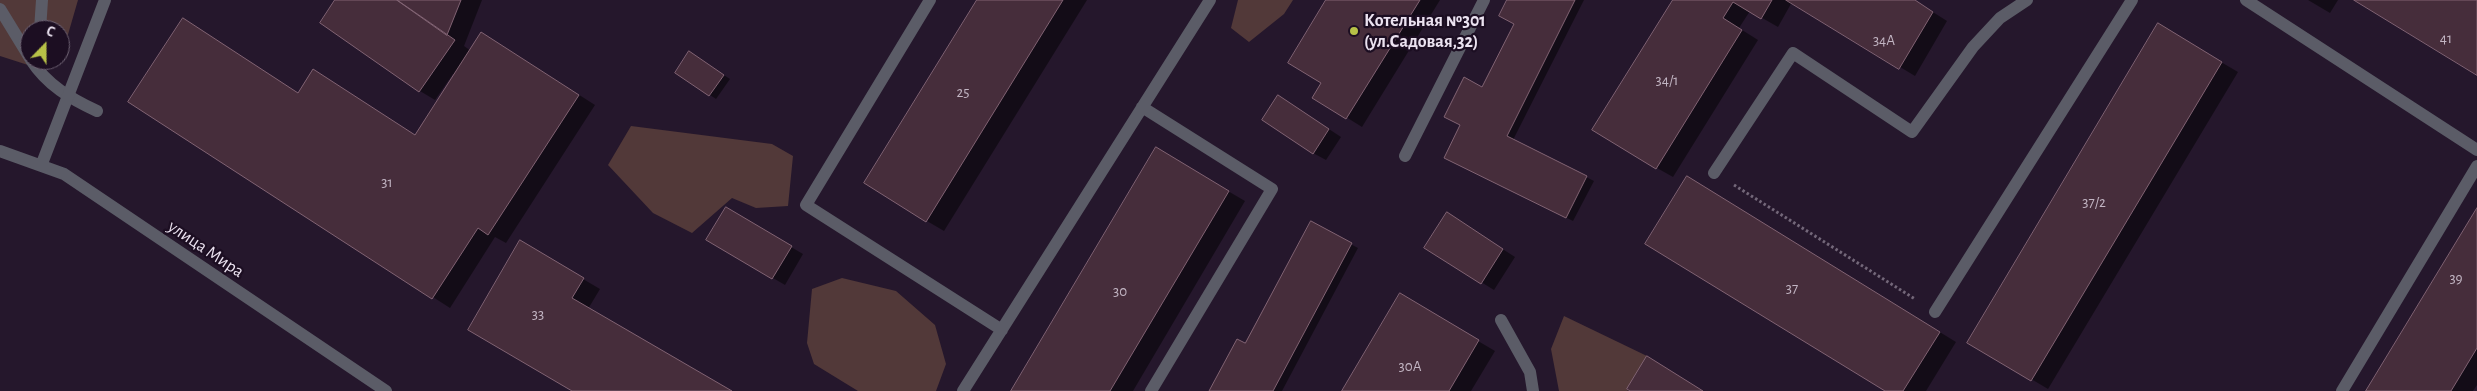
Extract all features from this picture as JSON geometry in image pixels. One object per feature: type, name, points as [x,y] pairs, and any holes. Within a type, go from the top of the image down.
[{"type":"street","points":[[41,20],[42,0]]},
{"type":"street","points":[[41,166],[105,0]]},
{"type":"street","points":[[930,0],[806,206],[1002,330]]},
{"type":"street","points":[[963,391],[1210,0]]},
{"type":"street","points":[[1405,156],[1484,0]]},
{"type":"street","points":[[1714,173],[1793,53],[1912,132],[1973,48],[2000,18],[2027,0]]},
{"type":"street","points":[[1935,312],[2132,0]]},
{"type":"street","points":[[2246,0],[2477,150]]},
{"type":"street","points":[[0,9],[20,40]]},
{"type":"street","points":[[41,70],[67,98],[97,111]]},
{"type":"street","points":[[1142,107],[1272,189],[1151,391]]},
{"type":"street","name":"улица Мира","points":[[0,151],[64,174],[386,391]]},
{"type":"street","points":[[2342,391],[2477,166]]},
{"type":"street","points":[[1501,320],[1530,372],[1533,391]]},
{"type":"path","points":[[1714,173],[1935,312]]},
{"type":"shaded area","points":[[0,0],[78,0],[70,28],[70,20],[20,20],[20,62],[0,56]]},
{"type":"shaded area","points":[[1238,0],[1293,0],[1284,14],[1249,42],[1231,28]]},
{"type":"shaded area","points":[[631,126],[772,144],[793,156],[788,206],[756,208],[732,198],[692,233],[653,213],[608,165]]},
{"type":"shaded area","points":[[842,278],[896,291],[935,325],[946,364],[936,391],[858,391],[814,364],[807,343],[812,289]]},
{"type":"shaded area","points":[[1564,316],[1647,356],[1627,389],[1628,391],[1559,391],[1551,349]]},
{"type":"building","points":[[335,0],[397,0],[455,40],[419,92],[320,23]]},
{"type":"building","points":[[397,0],[461,0],[447,35]]},
{"type":"building","points":[[977,0],[1063,0],[926,222],[864,183]]},
{"type":"building","name":"Котельная №301 (ул.Садовая,32)","points":[[1326,0],[1420,0],[1346,119],[1312,98],[1321,83],[1288,63]]},
{"type":"building","points":[[1507,0],[1575,0],[1507,136],[1587,176],[1566,218],[1444,158],[1460,125],[1444,117],[1464,77],[1482,87],[1514,24],[1499,16]]},
{"type":"building","points":[[1673,0],[1772,0],[1761,19],[1733,2],[1723,18],[1742,30],[1656,169],[1592,130]]},
{"type":"building","points":[[1786,0],[1915,0],[1933,12],[1899,69]]},
{"type":"building","points":[[2354,0],[2477,0],[2477,75]]},
{"type":"building","points":[[183,18],[298,93],[313,69],[415,135],[481,32],[579,95],[488,235],[478,228],[432,299],[128,102]]},
{"type":"building","points":[[2158,23],[2222,62],[2031,381],[1967,343]]},
{"type":"building","points":[[689,51],[724,75],[709,96],[675,73]]},
{"type":"building","points":[[1278,95],[1329,129],[1313,154],[1262,120]]},
{"type":"building","points":[[1156,147],[1229,191],[1110,391],[1011,391]]},
{"type":"building","points":[[1687,176],[1940,332],[1903,391],[1885,391],[1645,244]]},
{"type":"building","points":[[726,207],[792,246],[772,279],[706,240]]},
{"type":"building","points":[[2477,208],[2477,348],[2451,391],[2366,391]]},
{"type":"building","points":[[1447,212],[1503,249],[1481,284],[1424,248]]},
{"type":"building","points":[[1311,221],[1352,243],[1273,391],[1209,391],[1237,339],[1245,343]]},
{"type":"building","points":[[520,240],[584,278],[572,298],[732,391],[572,391],[468,330]]},
{"type":"building","points":[[1400,293],[1479,340],[1449,391],[1342,391]]},
{"type":"building","points":[[1647,356],[1703,391],[1630,391],[1627,389]]},
{"type":"place","name":"Котельная №301 (ул.Садовая,32)","points":[[1354,31]]}]
